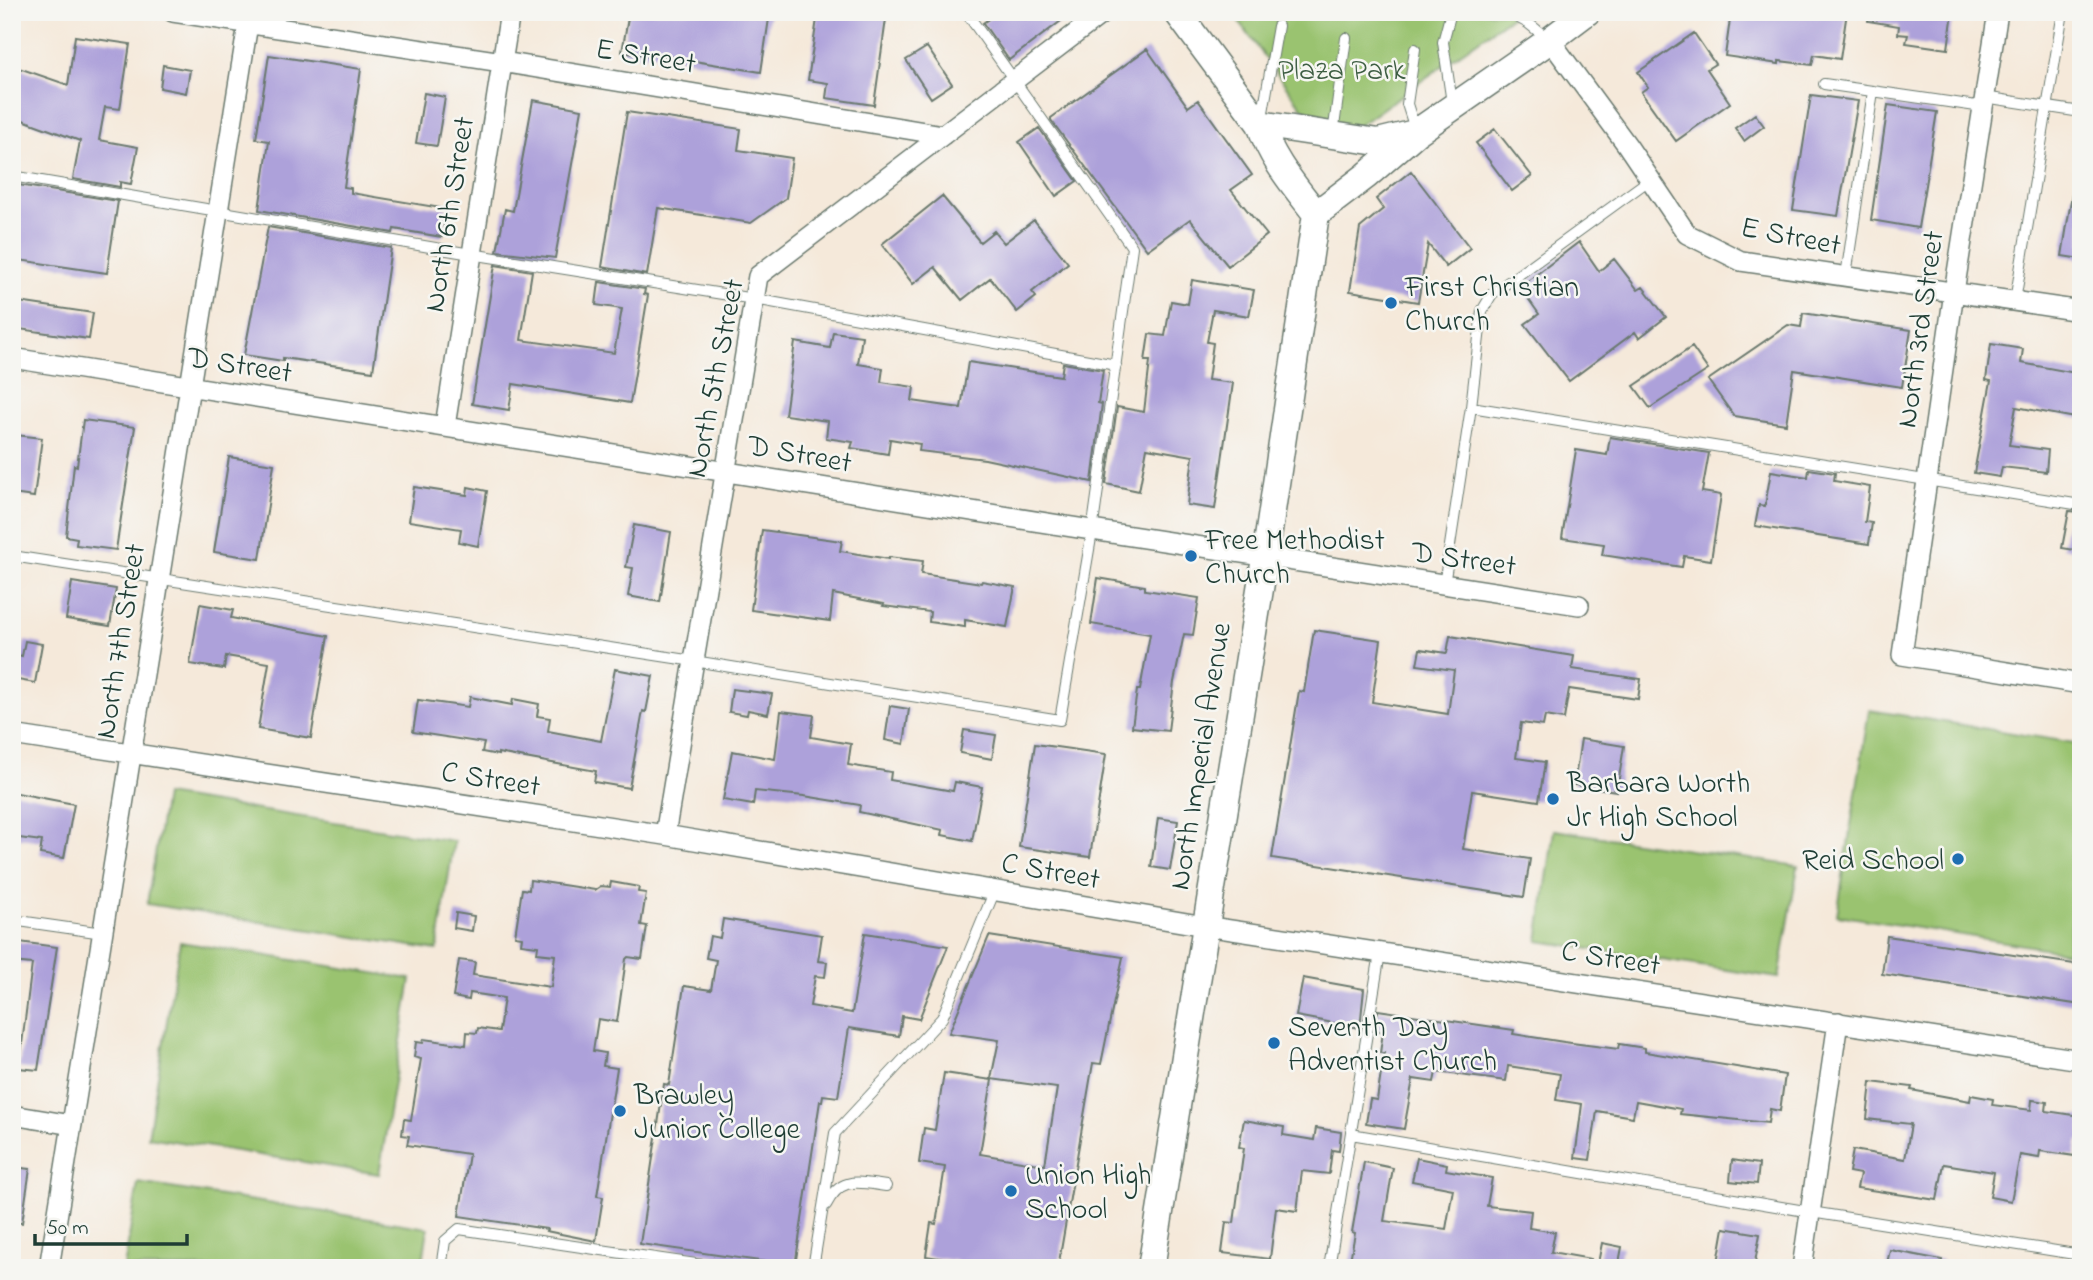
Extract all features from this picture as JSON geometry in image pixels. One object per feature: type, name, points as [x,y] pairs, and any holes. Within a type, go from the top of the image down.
[{"type":"street","name":"E Street","points":[[173,12],[502,62],[943,135]]},
{"type":"street","name":"North 6th Street","points":[[445,426],[510,12]]},
{"type":"street","name":"North 5th Street","points":[[664,835],[758,276],[1104,12]]},
{"type":"street","points":[[1177,12],[1261,124],[1265,141],[1282,169],[1317,214],[1416,132],[1587,12]]},
{"type":"street","name":"North 3rd Street","points":[[1998,12],[1954,292],[1902,655],[2081,684]]},
{"type":"street","name":"North 7th Street","points":[[49,1268],[248,24]]},
{"type":"street","name":"E Street","points":[[1550,40],[1627,145],[1687,234],[1741,261],[2081,311]]},
{"type":"street","points":[[1261,124],[1378,142],[1416,132]]},
{"type":"street","name":"North Imperial Avenue","points":[[1151,1268],[1265,558],[1317,214]]},
{"type":"street","name":"D Street","points":[[12,358],[726,470],[1092,532],[1579,605]]},
{"type":"street","name":"C Street","points":[[12,735],[664,835],[1205,926],[2081,1060]]},
{"type":"street","points":[[1802,1268],[1838,1021]]},
{"type":"street","points":[[12,1115],[72,1125]]},
{"type":"lane","points":[[12,556],[1060,720],[1092,532],[1132,247],[966,12]]},
{"type":"lane","points":[[1451,12],[1443,42],[1453,107]]},
{"type":"lane","points":[[1508,12],[1550,40]]},
{"type":"lane","points":[[2015,301],[2063,12]]},
{"type":"lane","points":[[1261,124],[1278,26]]},
{"type":"lane","points":[[1332,135],[1346,38]]},
{"type":"lane","points":[[1415,49],[1407,104],[1416,132]]},
{"type":"lane","points":[[1824,84],[1984,102],[2047,106],[2081,112]]},
{"type":"lane","points":[[1846,276],[1873,91]]},
{"type":"lane","points":[[12,176],[754,299],[1116,365]]},
{"type":"lane","points":[[1444,585],[1471,407],[1482,311],[1492,294],[1649,180]]},
{"type":"lane","points":[[1471,407],[2081,505]]},
{"type":"lane","points":[[813,1268],[835,1133],[942,1018],[995,890]]},
{"type":"lane","points":[[12,920],[103,933]]},
{"type":"lane","points":[[1329,1268],[1380,953]]},
{"type":"lane","points":[[1351,1134],[2081,1255]]},
{"type":"lane","points":[[821,1215],[834,1191],[852,1181],[886,1185]]},
{"type":"lane","points":[[441,1268],[445,1241],[459,1229],[723,1268]]},
{"type":"green space","name":"Plaza Park","points":[[1232,12],[1518,12],[1330,146]]},
{"type":"green space","name":"Reid School","points":[[1869,710],[2081,744],[2081,865],[2067,952],[1837,915]]},
{"type":"green space","points":[[165,795],[454,841],[437,950],[147,904]]},
{"type":"green space","points":[[1554,830],[1798,866],[1779,978],[1538,941]]},
{"type":"green space","points":[[180,942],[411,979],[379,1174],[148,1137]]},
{"type":"green space","points":[[138,1183],[428,1228],[422,1268],[124,1268]]},
{"type":"building","points":[[629,12],[770,12],[761,72],[646,53],[646,56],[622,52]]},
{"type":"building","points":[[818,12],[887,12],[874,105],[826,98],[828,83],[808,80]]},
{"type":"building","points":[[998,12],[1073,12],[1009,60],[983,23]]},
{"type":"building","points":[[1731,12],[1847,12],[1840,59],[1814,55],[1812,65],[1779,61],[1779,64],[1725,56]]},
{"type":"building","points":[[1869,12],[1953,12],[1948,49],[1906,43],[1908,35],[1898,34],[1899,26],[1868,21]]},
{"type":"building","points":[[1694,33],[1715,64],[1707,69],[1730,103],[1676,141],[1641,92],[1648,87],[1638,72]]},
{"type":"building","points":[[75,36],[130,44],[120,109],[105,107],[99,140],[138,147],[131,184],[120,182],[120,187],[73,179],[80,141],[12,116],[12,77],[16,67],[68,85]]},
{"type":"building","points":[[927,47],[952,84],[931,98],[906,60]]},
{"type":"building","points":[[1147,49],[1188,107],[1198,100],[1252,175],[1231,190],[1267,235],[1228,266],[1190,219],[1147,250],[1051,120]]},
{"type":"building","points":[[269,55],[361,69],[344,187],[351,188],[351,193],[447,209],[442,237],[394,229],[393,233],[259,210],[269,141],[256,139]]},
{"type":"building","points":[[163,65],[190,70],[186,93],[160,88]]},
{"type":"building","points":[[424,93],[445,97],[437,146],[416,143]]},
{"type":"building","points":[[1811,95],[1858,101],[1838,216],[1793,210]]},
{"type":"building","points":[[533,100],[582,109],[555,258],[497,251],[505,209],[513,211]]},
{"type":"building","points":[[1888,105],[1937,112],[1918,228],[1871,220]]},
{"type":"building","points":[[627,112],[741,129],[738,150],[792,158],[786,198],[751,223],[658,208],[647,275],[602,267]]},
{"type":"building","points":[[1755,114],[1764,126],[1744,141],[1735,128]]},
{"type":"building","points":[[1039,128],[1077,181],[1056,196],[1019,142]]},
{"type":"building","points":[[1495,129],[1532,176],[1512,191],[1476,143]]},
{"type":"building","points":[[1411,171],[1470,248],[1446,267],[1428,244],[1418,302],[1350,291],[1360,228],[1383,209],[1376,199]]},
{"type":"building","points":[[12,184],[118,201],[107,273],[12,259]]},
{"type":"building","points":[[2072,194],[2081,194],[2081,259],[2062,256]]},
{"type":"building","points":[[942,196],[980,242],[994,231],[1004,243],[1034,220],[1068,263],[1032,292],[1036,297],[1017,312],[990,278],[962,300],[935,267],[913,284],[882,244]]},
{"type":"building","points":[[268,227],[391,248],[373,371],[244,355]]},
{"type":"building","points":[[1579,242],[1599,271],[1614,259],[1638,290],[1643,287],[1666,317],[1639,338],[1635,332],[1569,381],[1525,324],[1539,314],[1520,287]]},
{"type":"building","points":[[495,265],[532,271],[521,340],[614,353],[622,309],[596,305],[599,282],[645,289],[644,294],[648,295],[630,403],[513,384],[509,410],[472,404]]},
{"type":"building","points":[[1192,280],[1254,290],[1249,316],[1213,310],[1207,342],[1213,343],[1208,380],[1233,383],[1215,509],[1187,505],[1193,456],[1147,448],[1139,491],[1106,484],[1117,407],[1144,412],[1150,361],[1145,361],[1149,334],[1165,336],[1171,301],[1188,304]]},
{"type":"building","points":[[12,301],[93,313],[89,339],[12,328]]},
{"type":"building","points":[[1803,313],[1911,330],[1902,387],[1794,370],[1786,424],[1734,416],[1708,380],[1788,325],[1801,327]]},
{"type":"building","points":[[833,332],[862,336],[858,364],[883,368],[881,382],[914,387],[912,401],[961,408],[968,362],[1061,376],[1063,363],[1103,370],[1098,403],[1102,404],[1092,482],[985,459],[919,451],[920,444],[890,439],[888,454],[851,448],[853,442],[826,438],[828,421],[785,415],[795,342],[830,348]]},
{"type":"building","points":[[1991,344],[2023,349],[2021,363],[2081,374],[2081,419],[2016,407],[2009,445],[2048,450],[2046,472],[2002,467],[2000,477],[1974,473],[1991,381],[1986,380]]},
{"type":"building","points":[[1692,347],[1708,370],[1650,408],[1634,386]]},
{"type":"building","points":[[83,420],[135,427],[116,550],[76,545],[77,538],[66,536],[74,465],[77,466]]},
{"type":"building","points":[[15,435],[42,438],[34,497],[12,494]]},
{"type":"building","points":[[1610,437],[1709,453],[1702,492],[1721,495],[1711,560],[1684,556],[1682,567],[1602,555],[1604,544],[1562,538],[1576,450],[1607,455]]},
{"type":"building","points":[[229,457],[274,464],[260,559],[214,552]]},
{"type":"building","points":[[1809,469],[1835,473],[1834,481],[1870,487],[1865,522],[1872,523],[1869,544],[1755,526],[1759,505],[1765,506],[1771,471],[1808,477]]},
{"type":"building","points":[[414,487],[467,495],[468,487],[487,491],[478,546],[459,542],[461,529],[409,521]]},
{"type":"building","points":[[2069,511],[2081,512],[2081,551],[2062,548]]},
{"type":"building","points":[[634,525],[671,532],[660,602],[628,596],[633,568],[626,567]]},
{"type":"building","points":[[762,530],[842,541],[840,551],[923,561],[921,574],[1015,587],[1007,627],[965,620],[965,627],[929,622],[930,612],[883,606],[884,604],[833,594],[830,621],[751,610]]},
{"type":"building","points":[[1098,578],[1145,586],[1145,590],[1199,598],[1193,635],[1184,634],[1168,731],[1132,727],[1137,690],[1140,690],[1150,634],[1091,624]]},
{"type":"building","points":[[72,582],[116,589],[110,626],[66,619]]},
{"type":"building","points":[[200,604],[233,610],[231,618],[328,636],[311,738],[258,729],[269,663],[226,656],[224,669],[190,664]]},
{"type":"building","points":[[1314,630],[1381,640],[1372,702],[1448,714],[1454,670],[1417,665],[1420,649],[1447,653],[1450,636],[1574,656],[1572,669],[1641,679],[1638,699],[1569,689],[1564,719],[1545,716],[1543,726],[1521,723],[1516,758],[1545,762],[1539,801],[1472,791],[1463,849],[1530,859],[1524,897],[1272,858],[1299,691],[1304,692]]},
{"type":"building","points":[[25,641],[42,644],[35,683],[12,679],[12,654],[22,656]]},
{"type":"building","points":[[615,669],[653,676],[646,712],[643,711],[629,788],[594,782],[596,771],[482,752],[484,743],[413,732],[418,700],[468,707],[470,697],[512,705],[513,699],[539,704],[537,716],[550,718],[548,731],[601,741]]},
{"type":"building","points":[[732,689],[772,694],[768,714],[748,710],[747,715],[729,712]]},
{"type":"building","points":[[890,706],[909,709],[904,744],[885,740]]},
{"type":"building","points":[[781,711],[814,715],[811,737],[851,744],[848,765],[891,772],[890,780],[953,791],[955,782],[982,787],[972,841],[942,835],[943,830],[859,812],[860,805],[755,791],[753,805],[723,800],[732,751],[775,759]]},
{"type":"building","points":[[964,730],[996,735],[992,759],[960,753]]},
{"type":"building","points":[[1581,739],[1624,746],[1617,791],[1574,785]]},
{"type":"building","points":[[1035,744],[1106,754],[1090,857],[1019,847]]},
{"type":"building","points":[[12,792],[74,804],[64,858],[40,854],[42,841],[12,837]]},
{"type":"building","points":[[1158,818],[1178,821],[1170,870],[1151,867]]},
{"type":"building","points":[[530,880],[595,890],[601,886],[610,887],[611,882],[639,887],[638,892],[646,893],[641,925],[647,926],[642,959],[626,959],[617,1022],[598,1019],[593,1051],[605,1053],[603,1066],[617,1068],[597,1196],[603,1197],[596,1241],[546,1231],[547,1229],[459,1216],[469,1154],[407,1145],[409,1136],[402,1135],[404,1119],[411,1120],[421,1059],[414,1057],[416,1042],[423,1043],[424,1039],[466,1045],[467,1032],[477,1033],[478,1028],[499,1031],[504,998],[470,993],[469,1000],[453,997],[459,960],[475,962],[473,975],[551,987],[555,955],[537,953],[538,946],[521,944],[522,937],[515,936],[522,889],[529,890]]},
{"type":"building","points":[[456,913],[474,916],[472,931],[454,928]]},
{"type":"building","points":[[723,919],[822,935],[818,961],[827,962],[825,977],[815,976],[810,1006],[852,1013],[865,933],[948,946],[919,1019],[902,1016],[899,1036],[849,1028],[838,1097],[823,1095],[820,1101],[795,1266],[640,1244],[664,1084],[669,1085],[684,986],[711,990],[716,960],[706,958],[710,936],[720,938]]},
{"type":"building","points":[[989,936],[1123,957],[1101,1064],[1093,1063],[1058,1268],[1000,1268],[926,1256],[931,1223],[936,1224],[945,1167],[919,1163],[924,1128],[935,1130],[944,1073],[992,1080],[980,1154],[1045,1165],[1057,1088],[991,1079],[999,1040],[949,1033]]},
{"type":"building","points":[[1887,936],[2081,965],[2081,1005],[1882,974]]},
{"type":"building","points":[[12,941],[57,947],[38,1070],[19,1068],[32,964],[12,962]]},
{"type":"building","points":[[1303,978],[1364,989],[1360,1028],[1296,1016]]},
{"type":"building","points":[[1378,1010],[1514,1030],[1513,1034],[1564,1042],[1618,1049],[1619,1044],[1645,1048],[1645,1052],[1785,1075],[1780,1111],[1770,1109],[1768,1123],[1680,1114],[1681,1109],[1636,1101],[1633,1117],[1597,1111],[1590,1160],[1575,1158],[1582,1104],[1556,1100],[1560,1074],[1508,1066],[1506,1081],[1436,1072],[1434,1082],[1413,1079],[1404,1129],[1366,1123],[1370,1099],[1377,1100],[1384,1053],[1380,1053],[1383,1032],[1375,1030]]},
{"type":"building","points":[[1871,1082],[1912,1087],[1911,1090],[1970,1101],[1971,1095],[1993,1099],[1992,1105],[2031,1110],[2032,1100],[2047,1102],[2046,1111],[2081,1116],[2081,1140],[2078,1139],[2075,1156],[2040,1151],[2039,1158],[2020,1155],[2011,1201],[1990,1197],[1994,1172],[1944,1164],[1937,1200],[1857,1188],[1860,1174],[1849,1172],[1853,1150],[1905,1159],[1911,1124],[1867,1119]]},
{"type":"building","points":[[1244,1120],[1284,1127],[1283,1135],[1314,1140],[1316,1128],[1341,1132],[1339,1151],[1332,1150],[1329,1174],[1302,1171],[1297,1211],[1276,1208],[1270,1259],[1222,1253],[1226,1222],[1234,1223],[1244,1148],[1239,1147]]},
{"type":"building","points":[[1417,1158],[1447,1164],[1446,1170],[1492,1178],[1487,1206],[1531,1211],[1529,1228],[1555,1232],[1551,1252],[1591,1259],[1590,1268],[1349,1266],[1364,1162],[1393,1168],[1384,1221],[1446,1229],[1453,1189],[1412,1181]]},
{"type":"building","points":[[1732,1160],[1759,1164],[1757,1184],[1730,1181]]},
{"type":"building","points":[[12,1167],[30,1169],[22,1223],[12,1222]]},
{"type":"building","points":[[1724,1228],[1760,1234],[1754,1268],[1717,1268]]},
{"type":"building","points":[[1602,1243],[1622,1247],[1618,1268],[1597,1268]]},
{"type":"building","points":[[1890,1250],[1942,1260],[1941,1268],[1886,1268]]},
{"type":"place","name":"First Christian Church","points":[[1391,303]]},
{"type":"place","name":"Free Methodist Church","points":[[1191,556]]},
{"type":"place","name":"Barbara Worth Jr High School","points":[[1553,799]]},
{"type":"place","name":"Reid School","points":[[1958,859]]},
{"type":"place","name":"Seventh Day Adventist Church","points":[[1274,1043]]},
{"type":"place","name":"Brawley Junior College","points":[[620,1111]]},
{"type":"place","name":"Union High School","points":[[1011,1191]]}]
